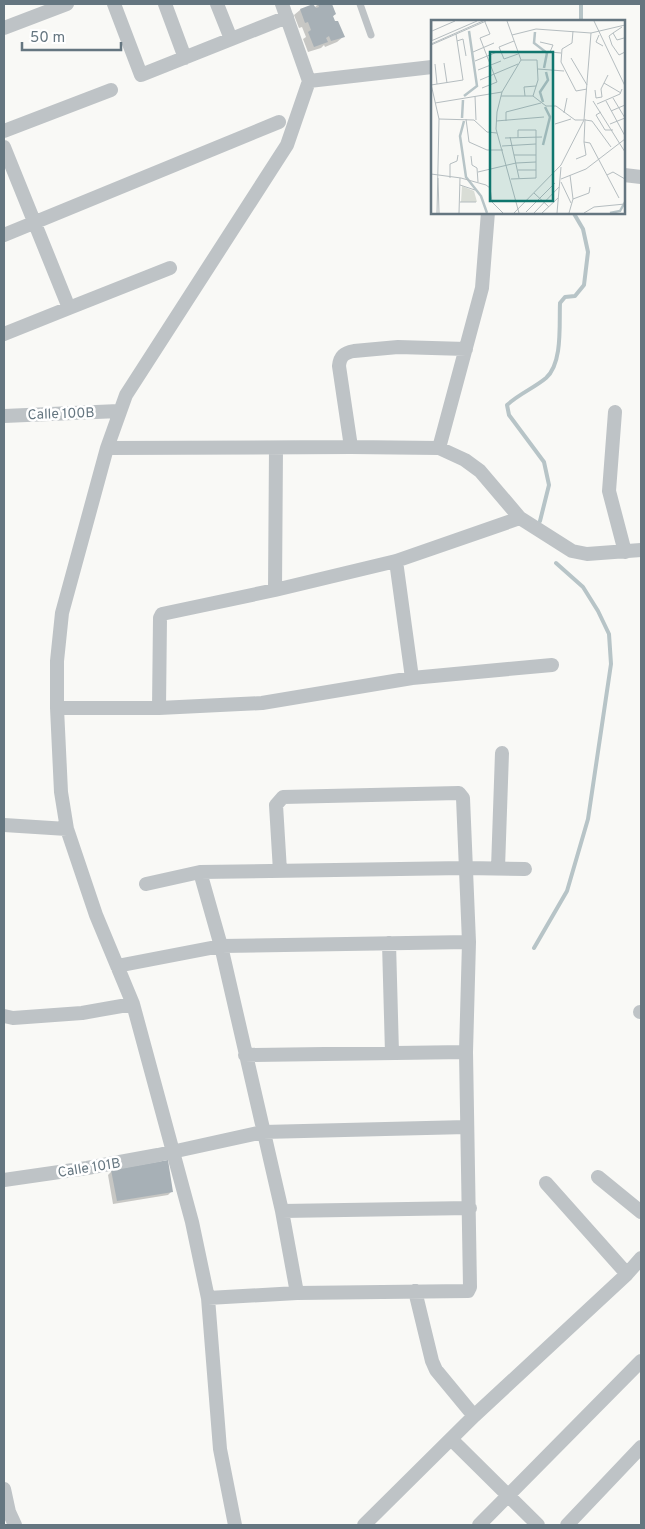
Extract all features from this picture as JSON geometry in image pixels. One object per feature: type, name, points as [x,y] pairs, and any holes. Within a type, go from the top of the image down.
[{"type":"street","points":[[4,28],[67,4]]},
{"type":"street","points":[[114,4],[141,75],[287,17]]},
{"type":"street","points":[[165,4],[185,58]]},
{"type":"street","points":[[217,4],[231,39]]},
{"type":"street","points":[[235,1525],[220,1449],[208,1298],[192,1222],[133,1004],[96,914],[67,829],[61,792],[57,662],[62,613],[108,448],[126,395],[288,145],[308,81],[282,4]]},
{"type":"street","points":[[308,81],[431,68]]},
{"type":"street","points":[[4,132],[111,90]]},
{"type":"street","points":[[4,235],[279,122]]},
{"type":"street","points":[[4,148],[69,308]]},
{"type":"street","points":[[625,175],[641,177]]},
{"type":"street","points":[[439,448],[482,288],[488,214]]},
{"type":"street","points":[[4,334],[170,268]]},
{"type":"street","points":[[351,447],[339,366],[339,360],[342,356],[347,352],[398,347],[466,349]]},
{"type":"street","name":"Calle 100B","points":[[4,416],[119,411]]},
{"type":"street","points":[[615,412],[609,491],[626,552]]},
{"type":"street","points":[[108,448],[439,448],[465,460],[480,471],[520,518],[572,551],[587,554],[641,550]]},
{"type":"street","points":[[275,590],[276,448]]},
{"type":"street","points":[[159,708],[160,618],[162,614],[275,590],[396,561],[520,518]]},
{"type":"street","points":[[396,561],[412,678]]},
{"type":"street","points":[[57,708],[159,708],[268,702],[412,678],[552,666]]},
{"type":"street","points":[[498,868],[502,753]]},
{"type":"street","points":[[208,1298],[297,1293],[470,1289],[466,1052],[468,942],[463,798],[459,793],[283,797],[276,805],[280,871]]},
{"type":"street","points":[[4,825],[67,829]]},
{"type":"street","points":[[146,884],[200,872],[465,868],[525,869]]},
{"type":"street","points":[[200,872],[221,946],[282,1212],[297,1293]]},
{"type":"street","points":[[117,966],[221,946],[468,942]]},
{"type":"street","points":[[389,943],[392,1053]]},
{"type":"street","points":[[4,1016],[13,1018],[82,1013],[133,1004]]},
{"type":"street","points":[[245,1056],[466,1052]]},
{"type":"street","name":"Calle 101B","points":[[4,1180],[87,1168],[263,1132],[467,1127]]},
{"type":"street","points":[[598,1177],[641,1212]]},
{"type":"street","points":[[546,1183],[627,1274]]},
{"type":"street","points":[[282,1212],[470,1208]]},
{"type":"street","points":[[364,1525],[474,1416],[627,1274],[641,1258]]},
{"type":"street","points":[[415,1291],[436,1370],[474,1416]]},
{"type":"street","points":[[479,1525],[641,1361]]},
{"type":"street","points":[[451,1439],[538,1525]]},
{"type":"street","points":[[567,1525],[641,1447]]},
{"type":"street","points":[[4,1488],[9,1512],[15,1525]]},
{"type":"lane","points":[[360,4],[371,35]]},
{"type":"building","points":[[313,4],[316,8],[319,7],[318,4],[332,4],[336,14],[333,16],[335,21],[338,21],[345,37],[331,41],[329,36],[326,38],[328,42],[314,47],[308,32],[311,30],[308,22],[305,23],[300,9]]},
{"type":"building","points":[[168,1160],[173,1192],[117,1201],[111,1170]]},
{"type":"waterway","points":[[581,4],[581,20]]},
{"type":"waterway","points":[[540,521],[549,485],[544,462],[509,415],[507,405],[541,382],[551,371],[558,353],[560,303],[565,297],[575,296],[584,285],[588,252],[583,229],[574,214]]},
{"type":"waterway","points":[[534,948],[567,891],[588,819],[611,664],[609,634],[598,611],[583,587],[556,563]]}]
